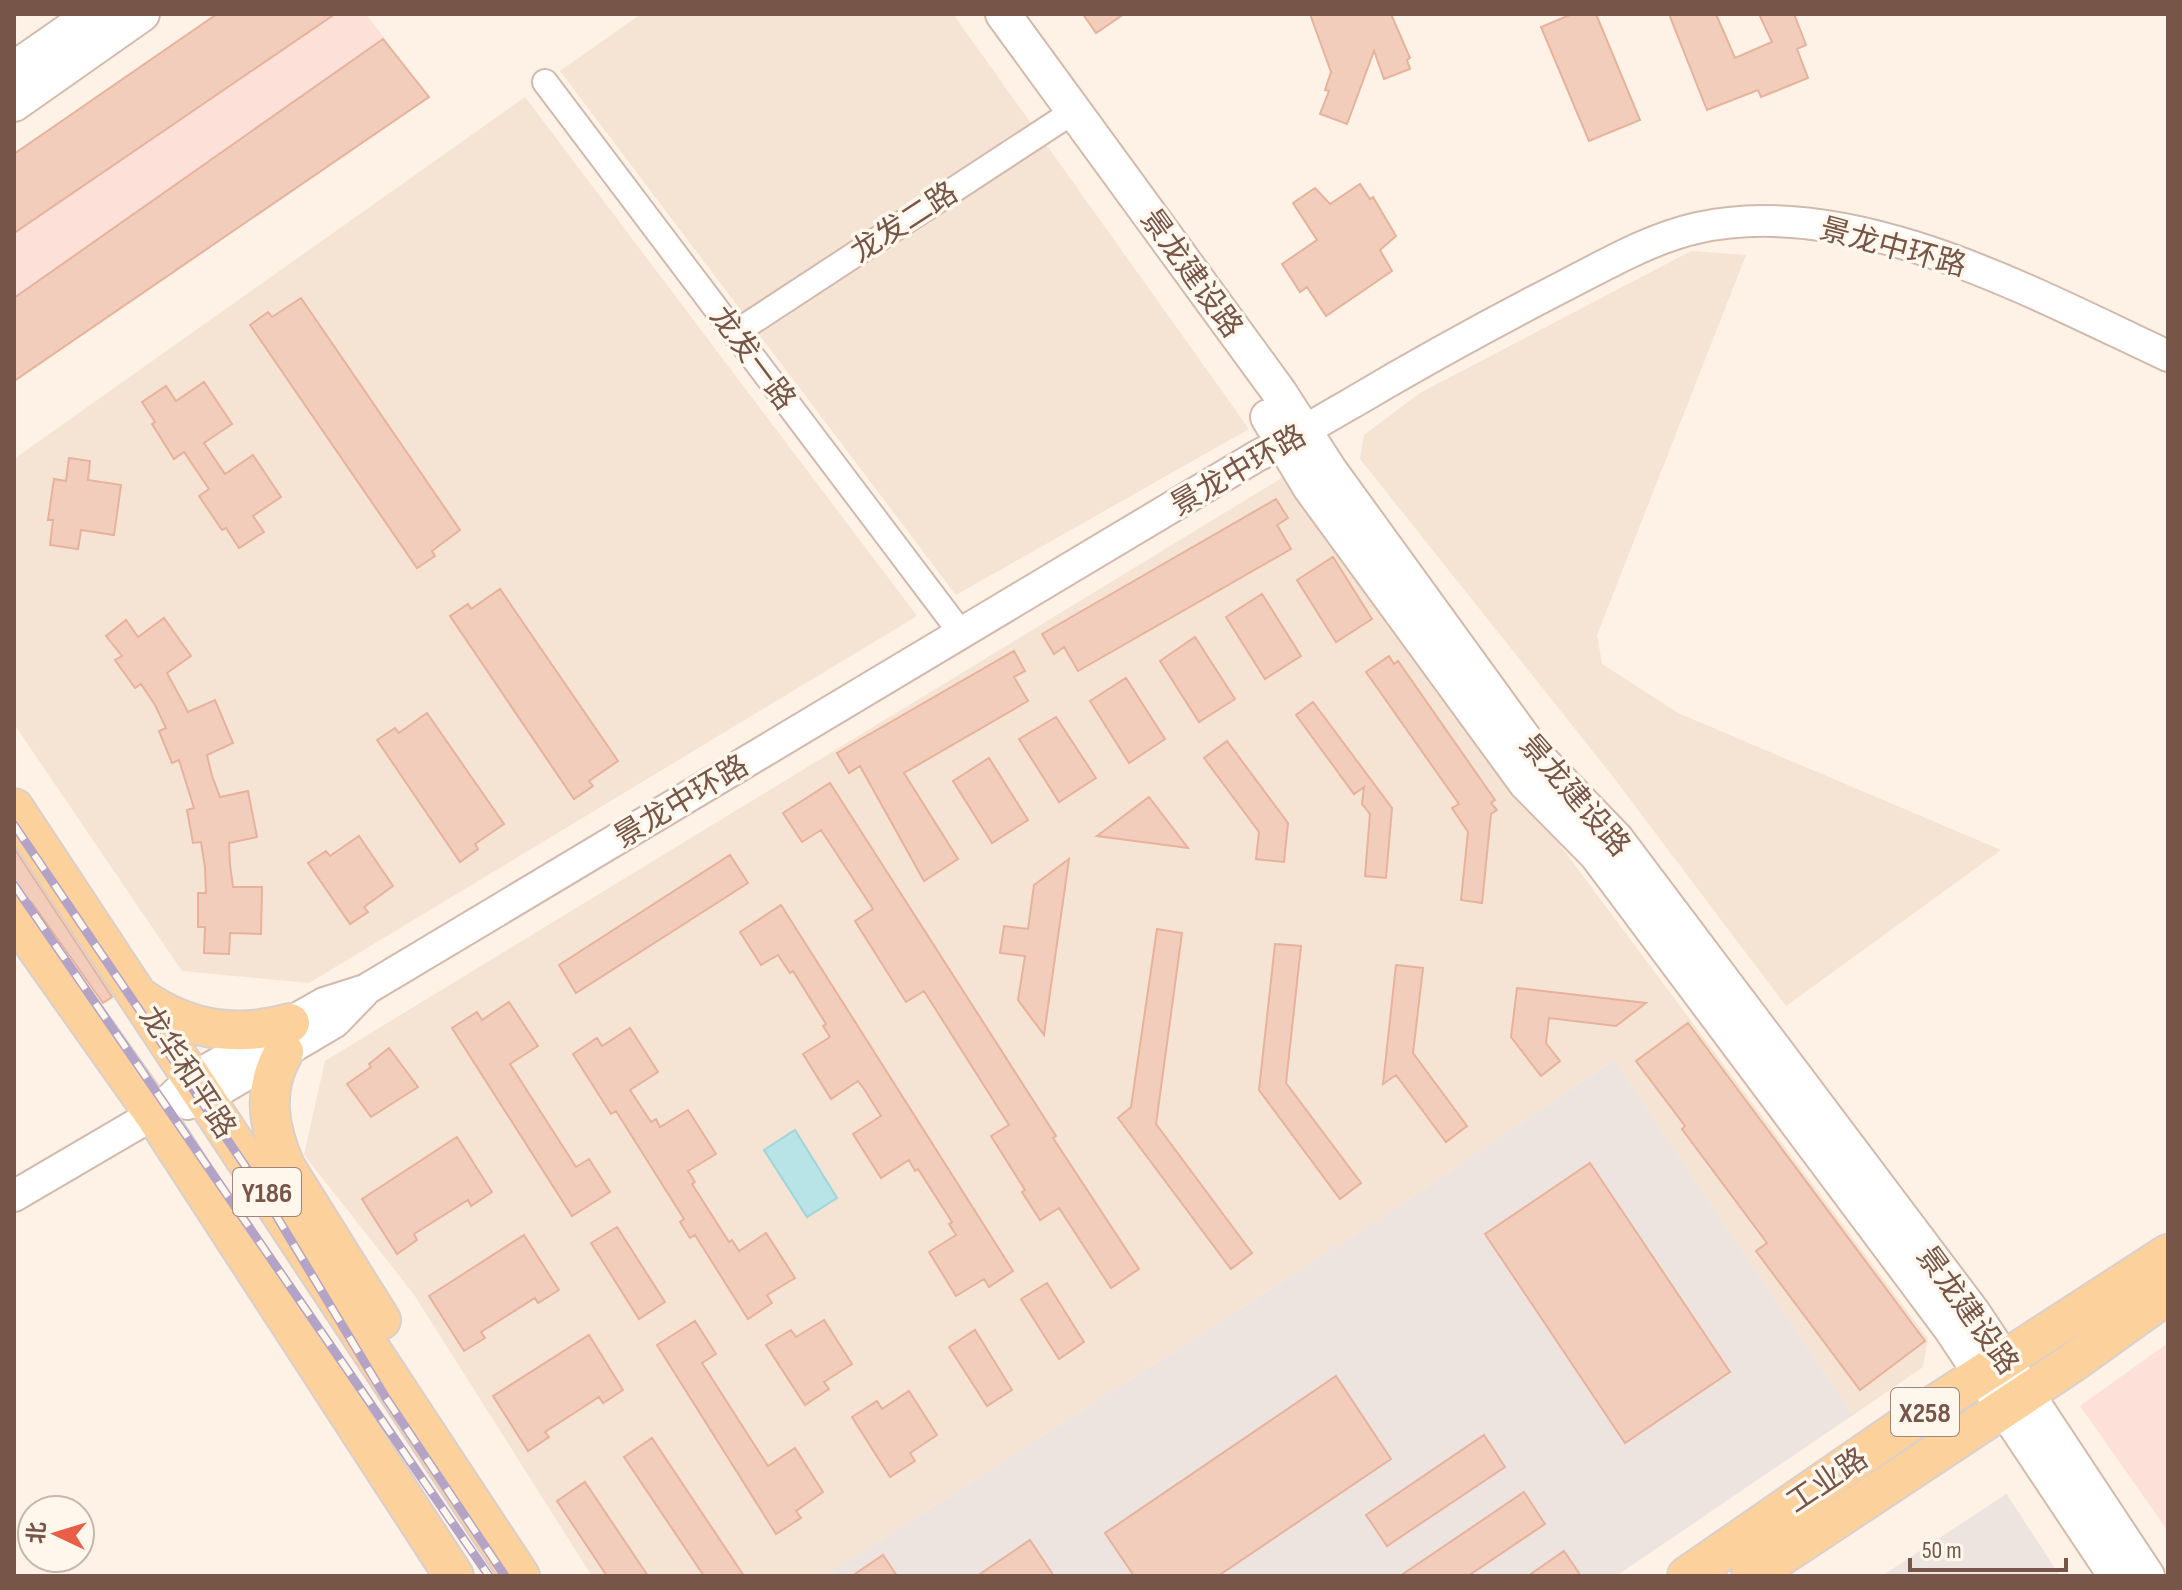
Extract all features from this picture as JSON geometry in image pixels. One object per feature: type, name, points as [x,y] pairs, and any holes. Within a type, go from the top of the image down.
[{"type":"main road","points":[[14,69],[93,14]]},
{"type":"main road","points":[[14,104],[142,14]]},
{"type":"main road","name":"景龙建设路","points":[[978,14],[1065,116],[1279,392],[1294,438],[1330,471],[1538,758],[1616,839],[1973,1313],[1994,1368],[2116,1576]]},
{"type":"main road","name":"景龙建设路","points":[[1003,14],[1065,116]]},
{"type":"main road","name":"龙华和平路","points":[[14,808],[523,1576]]},
{"type":"main road","name":"龙华和平路","points":[[14,916],[154,1114],[454,1576]]},
{"type":"main road","points":[[138,996],[181,1020],[221,1030],[258,1031],[287,1037],[269,1103],[274,1142],[286,1168],[483,1484],[504,1524],[523,1576]]},
{"type":"main road","name":"工业路","points":[[1687,1576],[1936,1404],[2168,1254]]},
{"type":"main road","name":"工业路","points":[[1751,1576],[2168,1294]]},
{"type":"main road","name":"景龙建设路","points":[[2015,1400],[2147,1576]]},
{"type":"street","name":"龙发一路","points":[[545,82],[961,633]]},
{"type":"street","name":"龙发二路","points":[[735,333],[1065,116]]},
{"type":"street","name":"景龙中环路","points":[[14,1196],[287,1037],[335,1022],[365,990],[1257,456],[1530,303],[1629,252],[1697,228],[1736,223],[1805,224],[1845,230],[1923,250],[2009,281],[2168,356]]},
{"type":"shaded area","points":[[217,14],[366,14],[429,97],[14,381],[14,154]]},
{"type":"shaded area","points":[[641,14],[953,14],[1249,429],[956,595],[560,71]]},
{"type":"shaded area","points":[[525,97],[917,616],[309,983],[182,971],[14,724],[14,459]]},
{"type":"shaded area","points":[[1691,251],[1746,255],[1597,635],[1602,664],[1678,713],[2001,850],[1786,1006],[1611,774],[1360,459],[1364,435],[1420,393]]},
{"type":"shaded area","points":[[1285,476],[1928,1339],[1923,1367],[1853,1415],[1614,1060],[1381,1218],[825,1576],[592,1576],[413,1293],[304,1155],[325,1061]]},
{"type":"shaded area","points":[[1614,1060],[1853,1415],[1616,1576],[825,1576],[1381,1218]]},
{"type":"shaded area","points":[[2168,1343],[2168,1531],[2080,1406]]},
{"type":"shaded area","points":[[2006,1494],[2060,1576],[1882,1576]]},
{"type":"water","points":[[795,1130],[837,1198],[807,1217],[764,1150]]},
{"type":"building","points":[[217,14],[335,14],[14,233],[14,154]]},
{"type":"building","points":[[1083,14],[1124,14],[1096,33]]},
{"type":"building","points":[[1310,14],[1391,14],[1410,58],[1407,60],[1410,69],[1384,79],[1374,51],[1347,124],[1320,114],[1329,91],[1325,90],[1331,72]]},
{"type":"building","points":[[1572,14],[1596,14],[1640,120],[1589,141],[1541,27]]},
{"type":"building","points":[[1669,14],[1716,14],[1735,58],[1772,42],[1759,14],[1794,14],[1806,45],[1797,49],[1808,78],[1761,97],[1758,90],[1707,110]]},
{"type":"building","points":[[383,39],[429,97],[14,381],[14,298]]},
{"type":"building","points":[[1360,184],[1370,199],[1373,197],[1396,236],[1380,250],[1392,271],[1326,316],[1307,287],[1300,292],[1282,264],[1317,240],[1293,203],[1315,188],[1330,204]]},
{"type":"building","points":[[301,298],[460,530],[432,551],[435,556],[417,568],[250,325],[268,312],[272,317]]},
{"type":"building","points":[[204,382],[232,424],[204,443],[225,474],[253,455],[281,497],[253,516],[264,532],[239,548],[226,528],[222,530],[199,496],[209,489],[184,452],[174,459],[142,402],[166,386],[176,401]]},
{"type":"building","points":[[69,458],[90,461],[88,480],[121,485],[114,535],[81,530],[78,549],[50,545],[53,520],[48,520],[54,479],[66,481]]},
{"type":"building","points":[[1276,499],[1288,518],[1277,525],[1291,549],[1078,671],[1064,647],[1054,654],[1042,634]]},
{"type":"building","points":[[1333,557],[1372,619],[1336,642],[1297,580]]},
{"type":"building","points":[[500,589],[618,761],[589,781],[593,786],[574,799],[450,616],[468,604],[471,609]]},
{"type":"building","points":[[1262,594],[1301,656],[1265,679],[1226,617]]},
{"type":"building","points":[[164,618],[191,656],[167,673],[188,712],[215,700],[233,743],[207,755],[212,776],[220,797],[248,791],[257,837],[229,843],[233,887],[262,887],[261,934],[230,933],[229,954],[204,953],[205,927],[198,927],[198,893],[206,893],[205,867],[201,842],[193,843],[187,810],[194,808],[179,760],[172,763],[159,731],[166,728],[155,705],[141,684],[135,688],[115,660],[122,656],[106,636],[126,620],[138,637]]},
{"type":"building","points":[[1195,637],[1235,699],[1199,722],[1160,661]]},
{"type":"building","points":[[1014,651],[1025,671],[1014,677],[1028,701],[904,773],[958,859],[924,881],[860,766],[849,773],[837,753]]},
{"type":"building","points":[[1389,656],[1394,664],[1398,661],[1495,800],[1491,803],[1497,810],[1491,814],[1482,903],[1461,900],[1468,832],[1452,808],[1459,804],[1366,672]]},
{"type":"building","points":[[1126,678],[1165,739],[1129,763],[1090,701]]},
{"type":"building","points":[[1313,702],[1392,808],[1386,878],[1365,876],[1370,814],[1362,804],[1364,787],[1354,794],[1296,715]]},
{"type":"building","points":[[427,713],[504,824],[475,844],[478,849],[460,862],[377,740],[395,728],[399,733]]},
{"type":"building","points":[[1056,717],[1096,778],[1059,802],[1019,739]]},
{"type":"building","points":[[1227,741],[1288,823],[1284,862],[1256,859],[1259,832],[1204,758]]},
{"type":"building","points":[[989,758],[1028,820],[992,843],[953,781]]},
{"type":"building","points":[[830,783],[1139,1269],[1111,1288],[1059,1208],[1040,1220],[1022,1192],[1025,1190],[991,1136],[1009,1125],[924,991],[906,1002],[855,921],[873,909],[821,830],[802,842],[783,813]]},
{"type":"building","points":[[1149,797],[1188,848],[1097,836]]},
{"type":"building","points":[[359,836],[393,886],[364,907],[368,912],[350,924],[308,863],[326,851],[330,856]]},
{"type":"building","points":[[14,848],[112,997],[103,1003],[32,903],[24,896],[14,894]]},
{"type":"building","points":[[730,855],[748,883],[576,993],[559,965]]},
{"type":"building","points":[[1069,859],[1044,1035],[1018,1000],[1025,956],[1000,953],[1004,926],[1028,929],[1034,885]]},
{"type":"building","points":[[781,905],[1013,1271],[989,1287],[984,1279],[956,1296],[929,1252],[956,1235],[949,1224],[952,1222],[909,1160],[881,1178],[853,1134],[881,1116],[858,1081],[831,1099],[803,1054],[830,1037],[823,1026],[826,1024],[793,971],[790,973],[778,955],[761,965],[740,932]]},
{"type":"building","points":[[1157,929],[1182,933],[1156,1124],[1252,1253],[1231,1269],[1118,1118],[1131,1107]]},
{"type":"building","points":[[1275,944],[1301,946],[1286,1083],[1361,1183],[1340,1199],[1259,1090]]},
{"type":"building","points":[[1396,965],[1423,968],[1413,1053],[1467,1126],[1446,1142],[1396,1075],[1383,1084]]},
{"type":"building","points":[[1517,988],[1646,1003],[1616,1026],[1549,1018],[1546,1043],[1560,1061],[1541,1076],[1511,1037]]},
{"type":"building","points":[[509,1002],[538,1046],[510,1064],[576,1167],[589,1159],[610,1192],[572,1216],[452,1028],[477,1012],[482,1020]]},
{"type":"building","points":[[1688,1023],[1925,1341],[1860,1390],[1756,1251],[1767,1243],[1636,1061]]},
{"type":"building","points":[[630,1028],[658,1072],[630,1090],[651,1122],[656,1119],[660,1127],[688,1110],[716,1154],[688,1171],[695,1182],[692,1184],[729,1242],[732,1240],[739,1251],[766,1233],[795,1278],[767,1295],[772,1303],[748,1319],[695,1235],[690,1238],[680,1222],[684,1219],[616,1111],[611,1114],[573,1054],[597,1038],[602,1046]]},
{"type":"building","points":[[389,1048],[418,1087],[371,1117],[347,1084],[371,1067],[369,1064]]},
{"type":"building","points":[[457,1137],[492,1192],[471,1206],[468,1200],[414,1234],[417,1240],[397,1254],[362,1199]]},
{"type":"building","points":[[1590,1163],[1730,1372],[1625,1443],[1485,1234]]},
{"type":"building","points":[[617,1227],[665,1302],[639,1319],[591,1243]]},
{"type":"building","points":[[524,1235],[559,1290],[538,1303],[535,1298],[481,1332],[485,1338],[464,1351],[429,1296]]},
{"type":"building","points":[[1047,1283],[1084,1342],[1059,1359],[1021,1299]]},
{"type":"building","points":[[824,1320],[852,1364],[824,1382],[829,1389],[805,1405],[766,1345],[791,1330],[796,1337]]},
{"type":"building","points":[[695,1321],[716,1354],[702,1363],[768,1466],[795,1448],[823,1492],[796,1511],[801,1518],[776,1534],[657,1345]]},
{"type":"building","points":[[975,1330],[1012,1390],[987,1406],[949,1347]]},
{"type":"building","points":[[589,1335],[623,1390],[603,1403],[599,1397],[545,1432],[549,1437],[528,1451],[493,1396]]},
{"type":"building","points":[[1336,1376],[1391,1459],[1218,1576],[1134,1576],[1105,1533]]},
{"type":"building","points":[[909,1391],[937,1435],[910,1453],[915,1461],[890,1477],[852,1417],[877,1401],[882,1409]]},
{"type":"building","points":[[1484,1435],[1505,1467],[1387,1546],[1366,1515]]},
{"type":"building","points":[[652,1438],[744,1576],[704,1576],[624,1457]]},
{"type":"building","points":[[585,1482],[648,1576],[607,1576],[557,1501]]},
{"type":"building","points":[[1524,1492],[1545,1524],[1468,1576],[1400,1576]]},
{"type":"building","points":[[1030,1540],[1054,1576],[977,1576]]},
{"type":"building","points":[[1564,1551],[1581,1576],[1528,1576]]},
{"type":"building","points":[[883,1555],[897,1576],[852,1576]]},
{"type":"railway","points":[[14,825],[256,1182],[386,1398],[505,1576]]},
{"type":"railway","points":[[14,885],[489,1576]]}]
